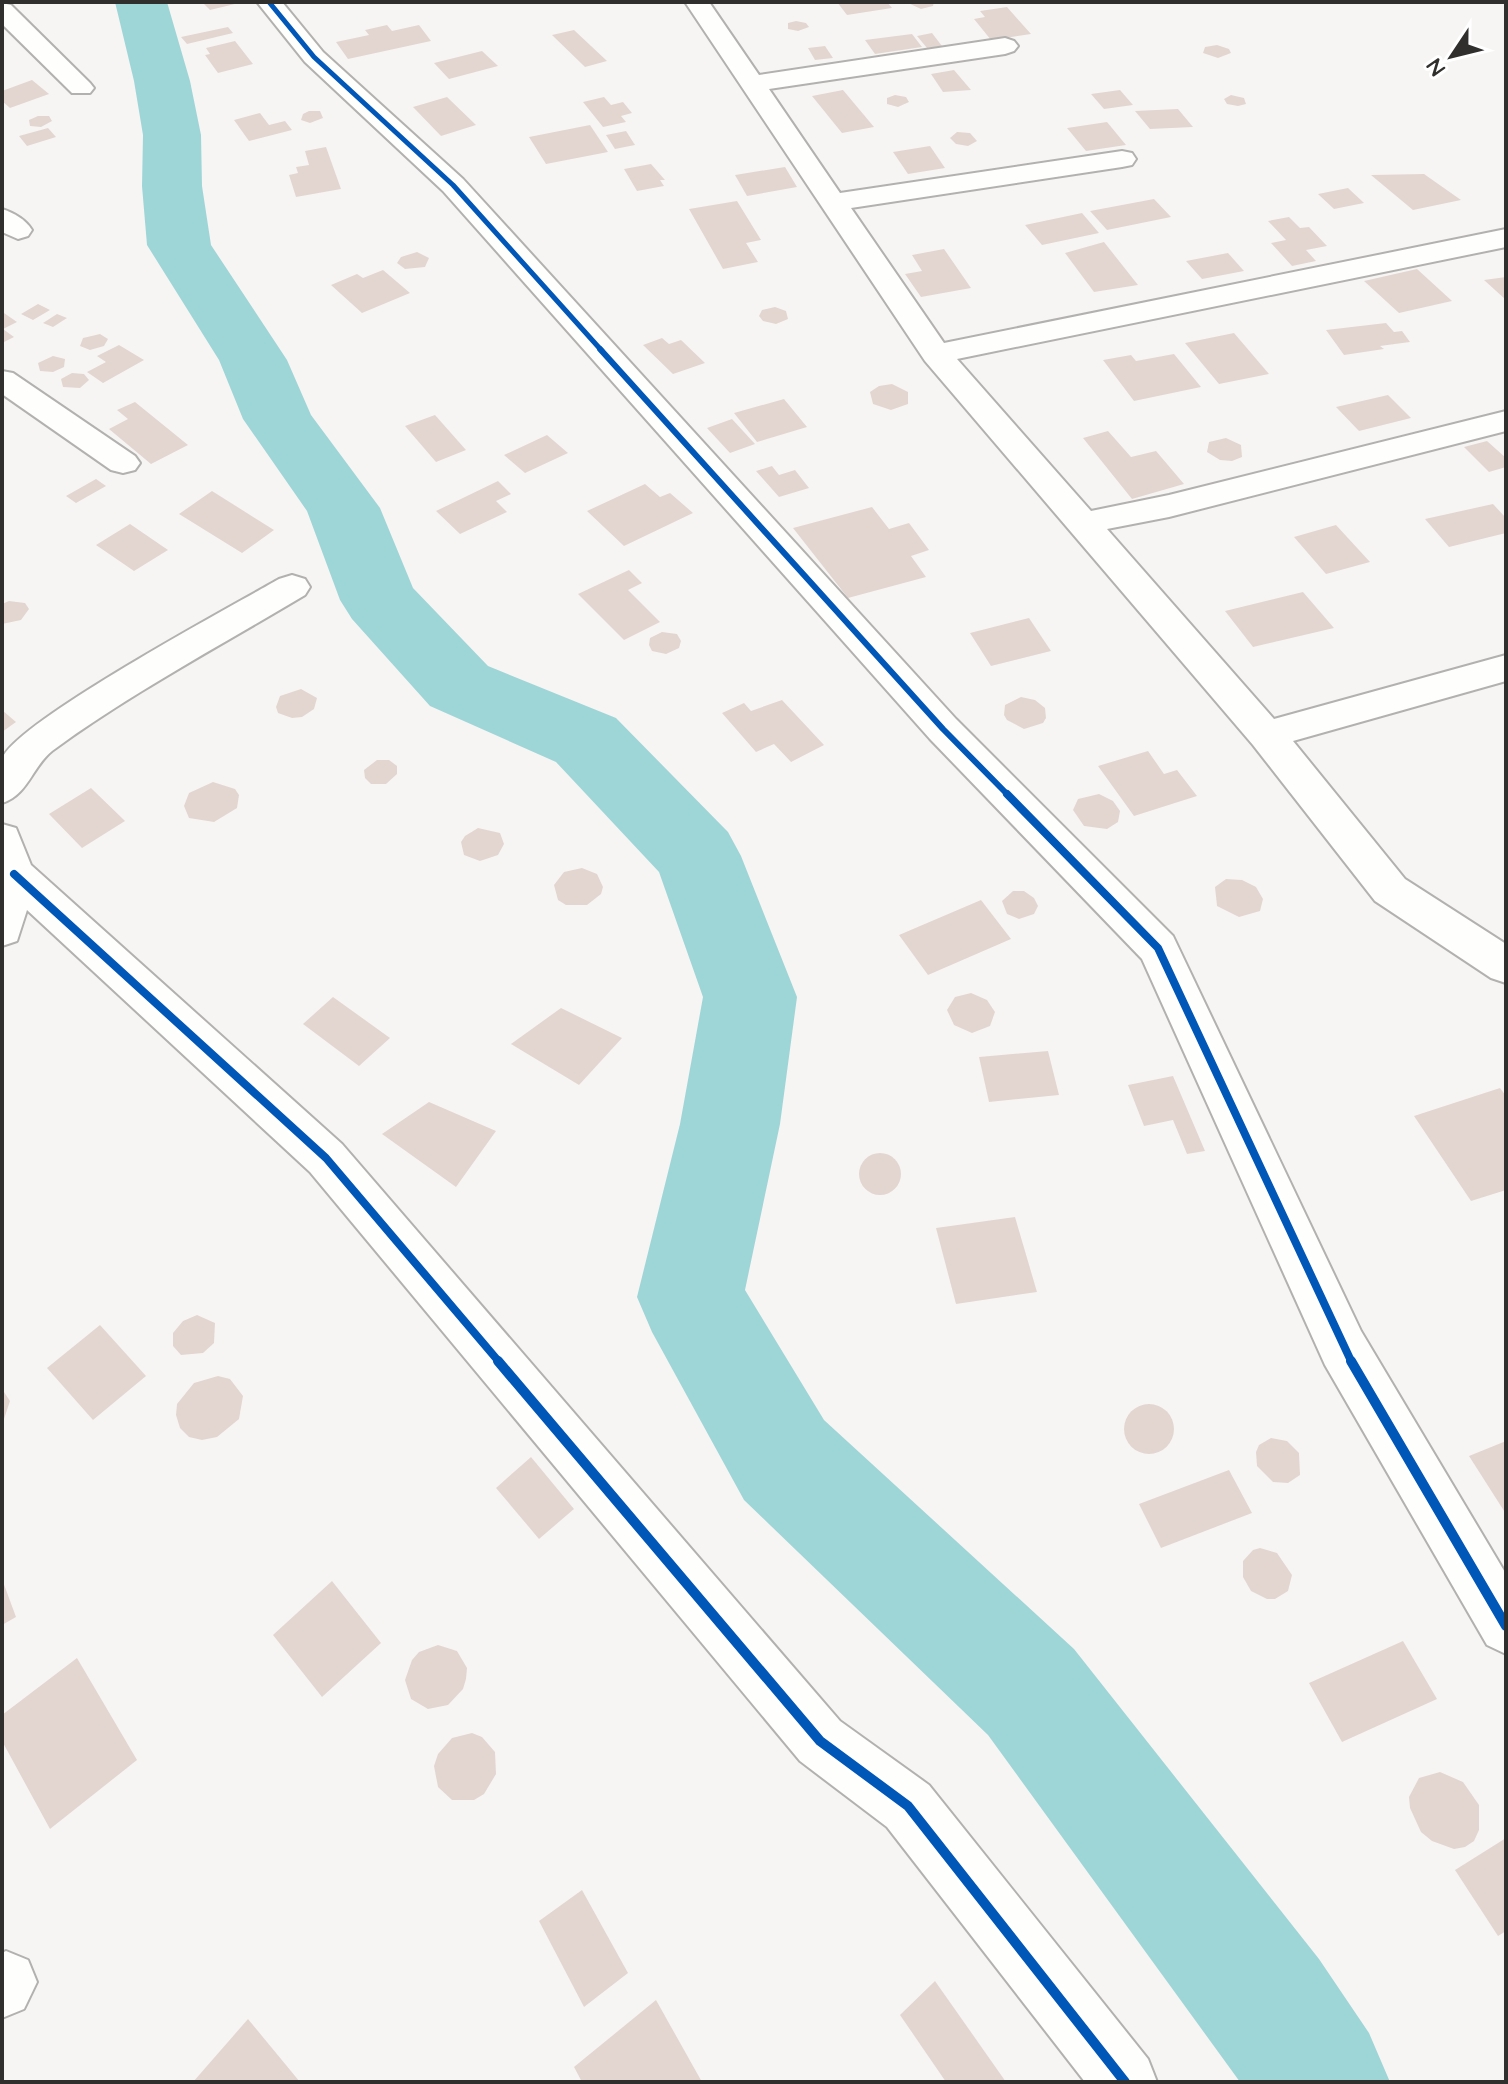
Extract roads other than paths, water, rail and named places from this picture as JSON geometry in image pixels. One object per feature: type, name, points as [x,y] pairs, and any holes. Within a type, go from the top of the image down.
[{"type":"street","points":[[269,2],[314,57],[453,185],[943,729],[1158,948],[1343,1348],[1506,1626]]},
{"type":"street","points":[[697,2],[936,354],[1266,735],[1390,890],[1506,966]]},
{"type":"street","points":[[2,10],[81,88]]},
{"type":"street","points":[[752,84],[1005,46]]},
{"type":"street","points":[[833,202],[1122,159]]},
{"type":"street","points":[[936,354],[1506,238]]},
{"type":"street","points":[[2,380],[123,463]]},
{"type":"street","points":[[1084,523],[1169,506],[1506,421]]},
{"type":"street","points":[[2,788],[35,744],[110,694],[292,587]]},
{"type":"street","points":[[1266,735],[1506,668]]},
{"type":"street","points":[[2,929],[8,857]]},
{"type":"street","points":[[8,857],[326,1158],[820,1741],[908,1806],[1125,2082]]},
{"type":"waterway","points":[[141,2],[162,81],[172,135],[172,186],[179,245],[253,360],[278,419],[343,508],[379,600],[459,686],[586,740],[697,856],[750,997],[730,1124],[690,1297],[784,1460],[1031,1692],[1271,2007],[1320,2082]]}]
